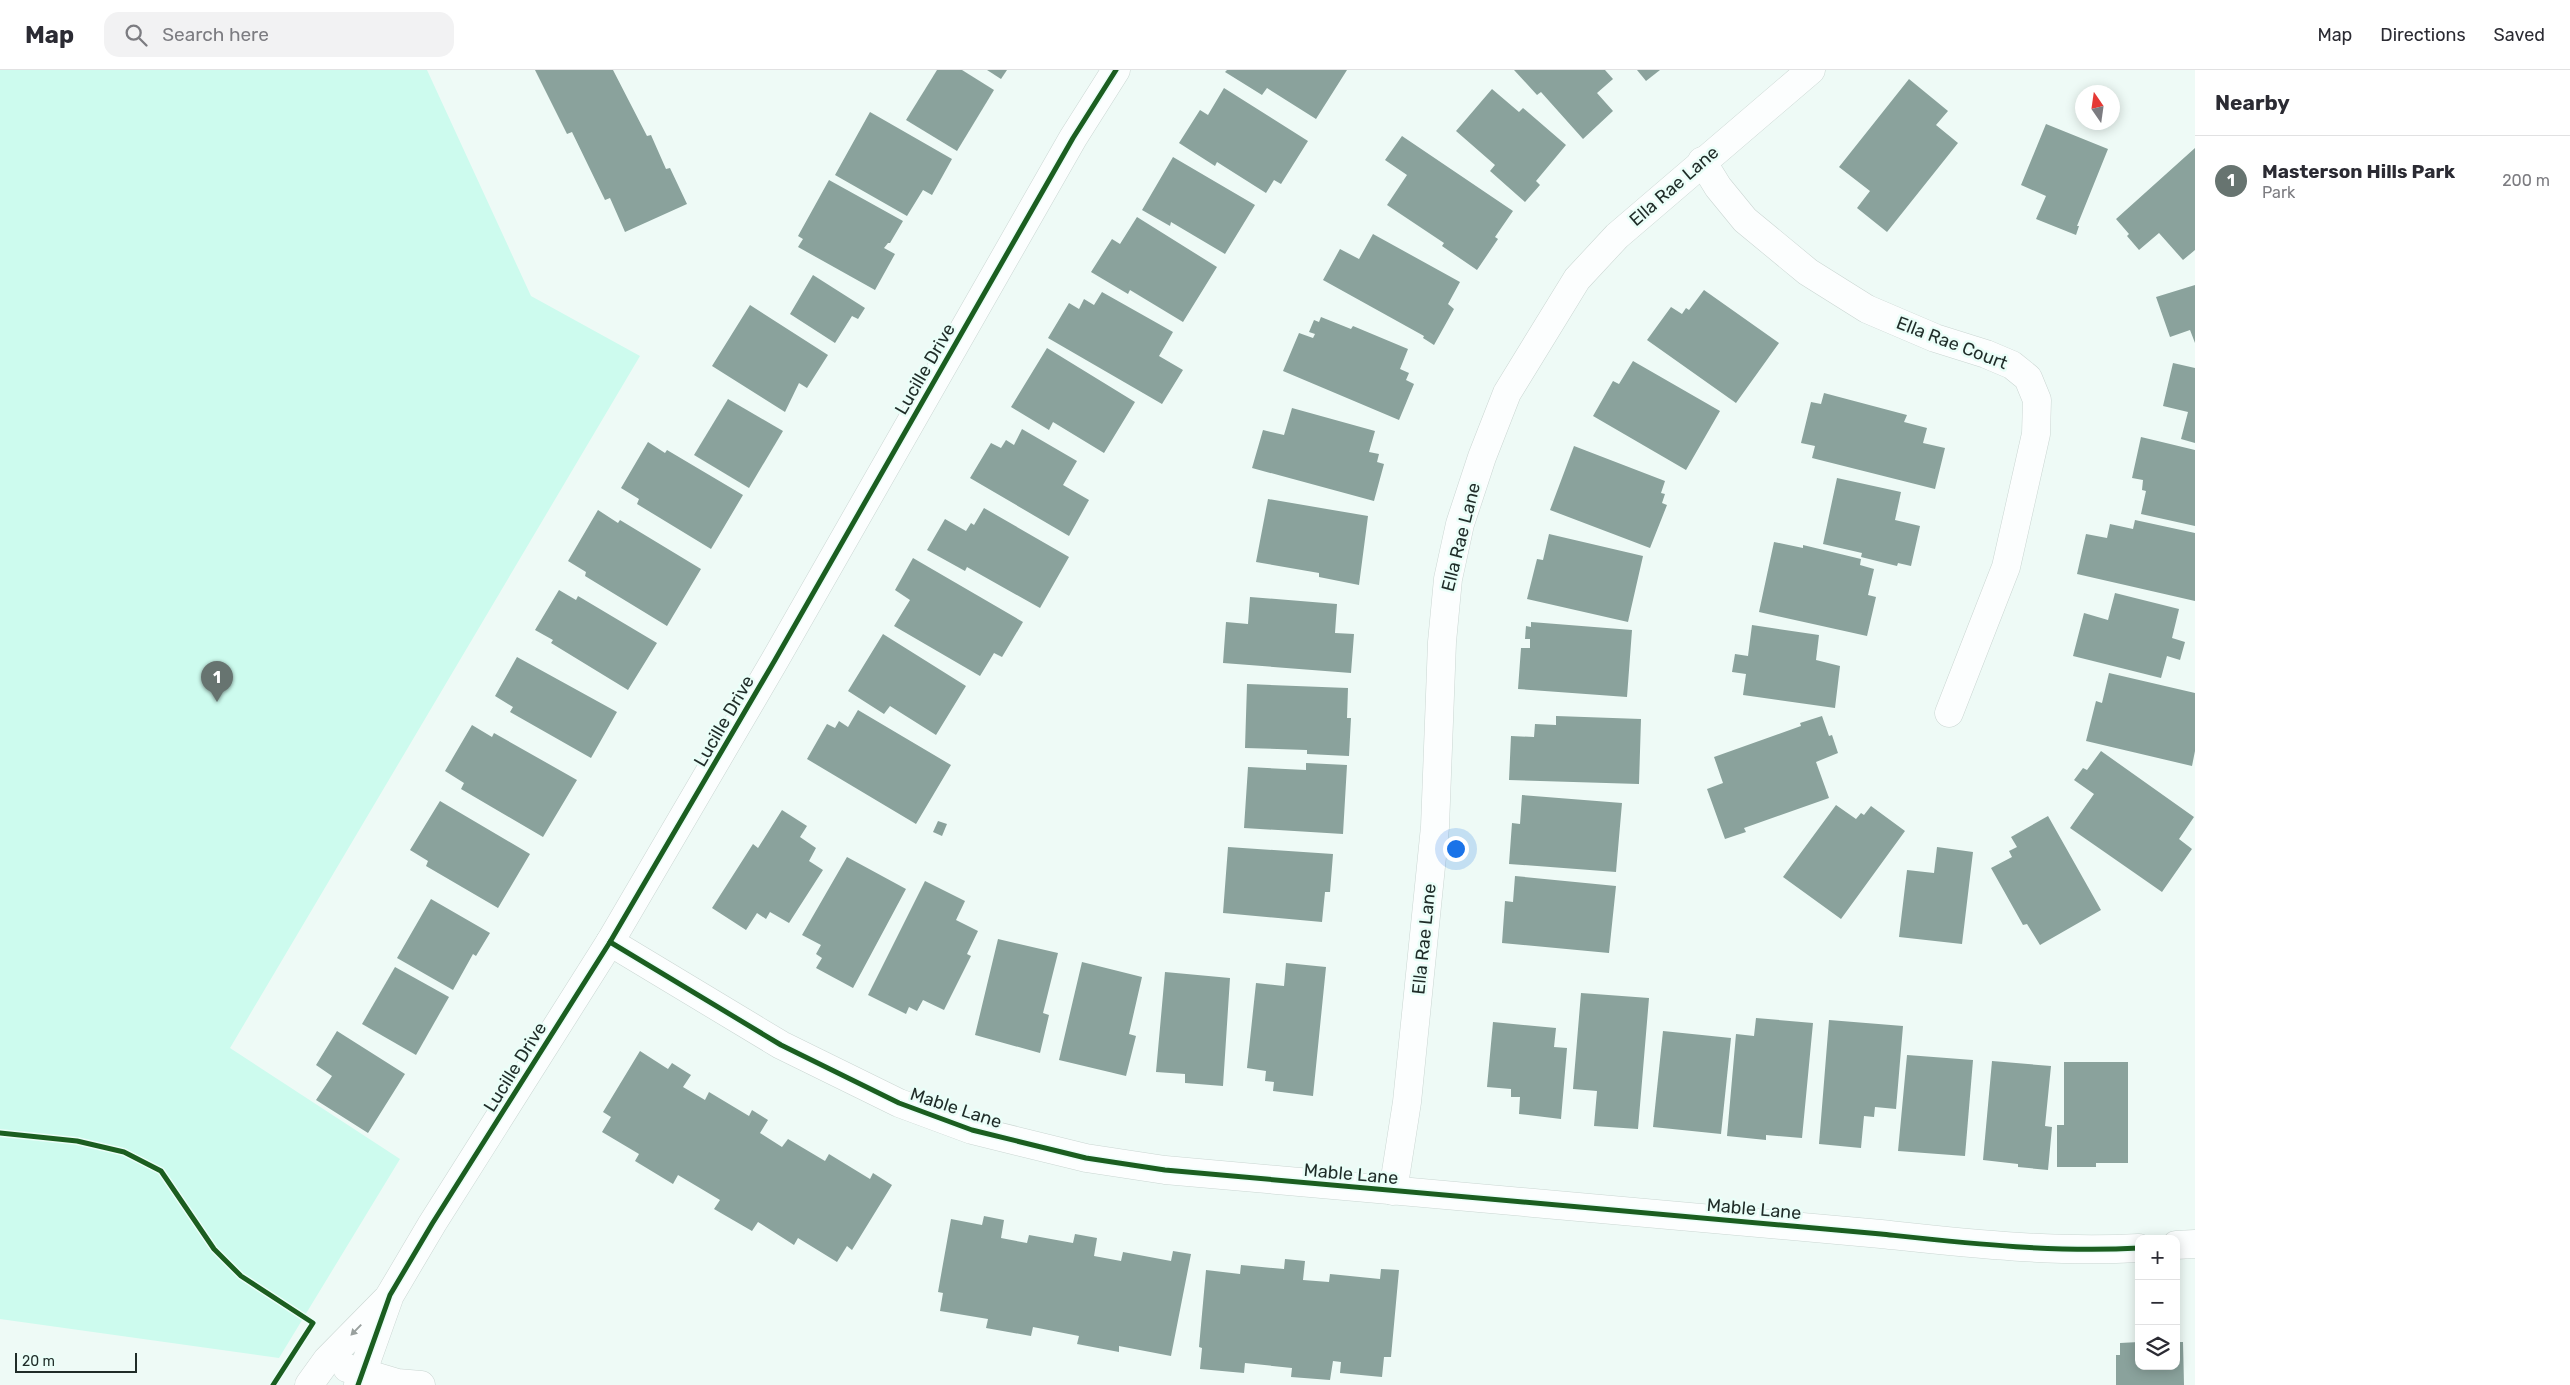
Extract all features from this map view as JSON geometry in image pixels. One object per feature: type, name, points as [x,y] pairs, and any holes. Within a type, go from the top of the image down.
[{"type":"street","name":"Lucille Drive","points":[[361,1379],[390,1295],[432,1224],[610,942],[775,660],[1073,138],[1116,70]]},
{"type":"street","name":"Ella Rae Lane","points":[[1393,1192],[1407,1102],[1435,826],[1442,642],[1448,579],[1460,524],[1482,457],[1507,393],[1578,279],[1617,236],[1702,161],[1811,70]]},
{"type":"street","name":"Ella Rae Court","points":[[1702,161],[1718,187],[1745,220],[1808,272],[1867,309],[1935,338],[2012,365],[2028,378],[2037,400],[2036,434],[2006,567],[1949,714]]},
{"type":"street","name":"Mable Lane","points":[[610,942],[781,1044],[899,1103],[972,1130],[1086,1158],[1165,1170],[1393,1192],[1881,1234],[1970,1244],[2039,1248],[2135,1248]]},
{"type":"street","points":[[2180,1245],[2195,1244]]},
{"type":"street","name":"Lucille Drive","points":[[309,1385],[327,1360],[390,1295]]},
{"type":"street","points":[[327,1360],[361,1379],[421,1385]]},
{"type":"green space","points":[[0,70],[427,70],[531,296],[640,356],[230,1048],[400,1159],[279,1358],[0,1319]]},
{"type":"building","points":[[535,70],[613,70],[647,136],[651,135],[666,169],[670,168],[687,204],[625,232],[610,198],[605,200],[572,132],[567,134]]},
{"type":"building","points":[[937,70],[962,70],[994,90],[957,151],[906,120]]},
{"type":"building","points":[[987,70],[1007,70],[1001,79]]},
{"type":"building","points":[[1227,70],[1347,70],[1316,119],[1267,88],[1262,95],[1225,72]]},
{"type":"building","points":[[1514,70],[1605,70],[1613,79],[1597,93],[1613,111],[1583,139],[1541,92],[1537,95]]},
{"type":"building","points":[[1637,70],[1660,70],[1646,81]]},
{"type":"building","points":[[1909,79],[1948,111],[1936,125],[1958,143],[1887,232],[1857,208],[1870,191],[1839,167]]},
{"type":"building","points":[[1224,88],[1308,141],[1281,184],[1274,180],[1266,193],[1217,162],[1215,166],[1179,143],[1200,110],[1208,115]]},
{"type":"building","points":[[1492,89],[1519,112],[1523,108],[1566,145],[1536,181],[1540,185],[1525,202],[1490,171],[1495,165],[1456,131]]},
{"type":"building","points":[[870,112],[952,159],[932,195],[923,190],[907,216],[835,175]]},
{"type":"building","points":[[2046,124],[2108,149],[2077,226],[2079,226],[2076,235],[2036,219],[2046,196],[2021,185]]},
{"type":"building","points":[[1402,136],[1513,211],[1495,237],[1498,239],[1477,270],[1442,246],[1444,243],[1387,205],[1407,175],[1385,160]]},
{"type":"building","points":[[2195,148],[2195,250],[2183,260],[2159,233],[2139,250],[2127,236],[2129,234],[2116,219]]},
{"type":"building","points":[[1173,157],[1255,205],[1225,254],[1171,222],[1170,226],[1142,210]]},
{"type":"building","points":[[829,180],[903,221],[890,243],[884,248],[895,254],[875,290],[798,247],[803,239],[798,236]]},
{"type":"building","points":[[1137,217],[1217,267],[1183,322],[1130,290],[1128,294],[1091,272],[1112,239],[1120,244]]},
{"type":"building","points":[[1373,234],[1460,282],[1448,304],[1454,309],[1434,345],[1423,338],[1424,336],[1323,280],[1340,249],[1359,259]]},
{"type":"building","points":[[813,275],[865,308],[858,319],[852,316],[835,343],[790,314]]},
{"type":"building","points":[[2195,285],[2195,343],[2190,330],[2170,337],[2156,297]]},
{"type":"building","points":[[1704,290],[1779,343],[1736,403],[1647,340],[1671,307],[1682,314],[1686,308],[1689,310]]},
{"type":"building","points":[[1102,292],[1173,332],[1159,356],[1183,370],[1162,404],[1048,338],[1069,303],[1079,309],[1084,299],[1094,305]]},
{"type":"building","points":[[750,305],[828,355],[807,388],[799,383],[785,412],[712,366]]},
{"type":"building","points":[[1321,317],[1351,329],[1353,326],[1408,349],[1400,369],[1409,373],[1406,380],[1414,384],[1399,420],[1283,371],[1299,333],[1313,338],[1315,334],[1309,332],[1314,320],[1319,322]]},
{"type":"building","points":[[1047,348],[1135,402],[1104,453],[1053,422],[1049,430],[1011,407]]},
{"type":"building","points":[[1633,361],[1720,411],[1686,470],[1593,416],[1613,381],[1619,384]]},
{"type":"building","points":[[2173,363],[2195,368],[2195,443],[2181,439],[2188,412],[2163,406]]},
{"type":"building","points":[[1824,393],[1907,415],[1904,422],[1927,428],[1923,443],[1945,448],[1935,489],[1812,458],[1815,446],[1801,443],[1811,402],[1821,404]]},
{"type":"building","points":[[728,399],[783,431],[749,488],[694,455]]},
{"type":"building","points":[[1292,408],[1375,431],[1369,452],[1379,454],[1377,462],[1384,464],[1374,501],[1252,468],[1263,430],[1284,435]]},
{"type":"building","points":[[1022,429],[1077,461],[1063,485],[1089,500],[1069,536],[970,478],[991,443],[1001,448],[1006,440],[1014,445]]},
{"type":"building","points":[[2141,437],[2195,450],[2195,526],[2141,514],[2146,491],[2142,490],[2143,480],[2132,478]]},
{"type":"building","points":[[648,442],[665,453],[667,450],[743,495],[711,549],[637,504],[639,499],[621,488]]},
{"type":"building","points":[[1574,446],[1665,481],[1661,493],[1665,494],[1662,503],[1667,505],[1650,548],[1550,510]]},
{"type":"building","points":[[1837,478],[1901,492],[1895,520],[1920,526],[1911,566],[1898,563],[1897,566],[1861,557],[1862,553],[1823,544]]},
{"type":"building","points":[[1268,499],[1368,516],[1359,585],[1319,577],[1319,573],[1256,562]]},
{"type":"building","points":[[984,508],[1069,557],[1040,608],[967,567],[965,571],[927,550],[945,519],[966,531],[971,523],[974,525]]},
{"type":"building","points":[[598,510],[618,523],[620,520],[701,569],[667,626],[585,576],[586,572],[568,561]]},
{"type":"building","points":[[2135,520],[2195,533],[2195,601],[2077,574],[2086,534],[2107,538],[2110,524],[2133,529]]},
{"type":"building","points":[[1549,534],[1643,556],[1628,622],[1527,599],[1537,559],[1543,560]]},
{"type":"building","points":[[1774,542],[1803,548],[1803,545],[1861,559],[1860,565],[1874,569],[1868,595],[1876,597],[1867,636],[1759,612]]},
{"type":"building","points":[[913,558],[1023,622],[1002,657],[994,653],[980,676],[894,626],[910,600],[895,590]]},
{"type":"building","points":[[559,590],[576,600],[578,596],[657,643],[628,690],[551,643],[553,640],[535,630]]},
{"type":"building","points":[[2115,593],[2179,609],[2172,638],[2185,642],[2180,660],[2167,656],[2161,678],[2073,656],[2084,613],[2108,620]]},
{"type":"building","points":[[1250,597],[1337,604],[1335,633],[1354,634],[1351,673],[1223,663],[1226,622],[1248,624]]},
{"type":"building","points":[[1531,622],[1632,630],[1627,697],[1518,689],[1521,648],[1530,648],[1530,639],[1525,639],[1526,626],[1531,627]]},
{"type":"building","points":[[1752,625],[1819,635],[1816,660],[1840,666],[1835,708],[1743,695],[1746,674],[1732,672],[1735,654],[1748,656]]},
{"type":"building","points":[[883,634],[966,686],[936,735],[890,706],[884,714],[848,691]]},
{"type":"building","points":[[517,657],[617,712],[591,758],[510,712],[513,707],[495,696]]},
{"type":"building","points":[[2109,673],[2195,693],[2195,751],[2192,766],[2086,741],[2096,701],[2102,703]]},
{"type":"building","points":[[1247,684],[1348,688],[1347,718],[1351,718],[1349,756],[1307,754],[1307,750],[1245,748]]},
{"type":"building","points":[[858,710],[951,765],[916,824],[807,759],[827,724],[835,728],[839,721],[848,727]]},
{"type":"building","points":[[1556,716],[1641,719],[1639,784],[1509,780],[1511,736],[1534,737],[1535,724],[1556,725]]},
{"type":"building","points":[[1822,716],[1829,736],[1832,735],[1838,753],[1816,762],[1829,798],[1744,828],[1746,832],[1725,839],[1707,789],[1723,783],[1714,757],[1801,726],[1800,723]]},
{"type":"building","points":[[472,725],[492,737],[494,733],[577,780],[543,837],[461,789],[464,783],[445,771]]},
{"type":"building","points":[[2101,751],[2194,817],[2179,839],[2192,849],[2162,892],[2070,828],[2094,794],[2074,780],[2083,768],[2087,770]]},
{"type":"building","points":[[1306,763],[1347,765],[1343,834],[1244,828],[1248,767],[1306,770]]},
{"type":"building","points":[[1522,795],[1622,803],[1616,872],[1509,864],[1512,823],[1520,824]]},
{"type":"building","points":[[440,801],[530,854],[498,908],[426,866],[428,861],[410,850]]},
{"type":"building","points":[[1836,805],[1856,819],[1861,813],[1864,815],[1871,806],[1905,831],[1841,919],[1783,877]]},
{"type":"building","points":[[782,810],[807,826],[800,837],[816,848],[809,861],[823,870],[789,923],[770,912],[766,919],[757,913],[746,930],[712,908],[753,844],[758,848]]},
{"type":"building","points":[[2048,816],[2101,910],[2040,945],[2027,924],[2023,925],[1991,868],[2012,857],[2009,851],[2017,847],[2011,837]]},
{"type":"building","points":[[938,821],[947,824],[942,836],[933,832]]},
{"type":"building","points":[[1228,847],[1333,854],[1330,892],[1325,892],[1322,922],[1223,913]]},
{"type":"building","points":[[1937,847],[1973,852],[1962,944],[1899,937],[1907,870],[1934,873]]},
{"type":"building","points":[[847,857],[906,889],[853,988],[816,968],[822,958],[816,954],[821,945],[802,935]]},
{"type":"building","points":[[1515,876],[1616,886],[1609,953],[1502,943],[1505,901],[1513,902]]},
{"type":"building","points":[[925,881],[965,901],[956,920],[978,931],[967,954],[971,956],[944,1010],[923,1000],[917,1011],[909,1007],[906,1014],[868,995]]},
{"type":"building","points":[[431,899],[490,933],[476,956],[473,954],[453,990],[397,958]]},
{"type":"building","points":[[998,939],[1058,953],[1043,1013],[1049,1015],[1040,1053],[975,1035]]},
{"type":"building","points":[[1082,962],[1142,977],[1129,1034],[1136,1036],[1126,1076],[1059,1060]]},
{"type":"building","points":[[1286,963],[1326,967],[1313,1096],[1273,1091],[1274,1082],[1265,1081],[1266,1071],[1247,1068],[1256,983],[1284,986]]},
{"type":"building","points":[[395,967],[449,997],[416,1055],[362,1024]]},
{"type":"building","points":[[1165,972],[1230,978],[1223,1086],[1185,1083],[1185,1074],[1156,1072]]},
{"type":"building","points":[[1581,993],[1649,998],[1638,1129],[1594,1126],[1597,1091],[1573,1089]]},
{"type":"building","points":[[1756,1018],[1813,1023],[1802,1138],[1766,1135],[1766,1140],[1727,1136],[1736,1034],[1754,1036]]},
{"type":"building","points":[[1829,1020],[1903,1026],[1896,1109],[1875,1107],[1874,1117],[1864,1116],[1861,1148],[1819,1144]]},
{"type":"building","points":[[1493,1022],[1556,1028],[1554,1047],[1567,1048],[1561,1119],[1519,1114],[1520,1097],[1511,1097],[1511,1089],[1487,1087]]},
{"type":"building","points":[[337,1031],[405,1074],[368,1133],[316,1100],[332,1076],[316,1065]]},
{"type":"building","points":[[1663,1031],[1731,1038],[1721,1134],[1653,1127]]},
{"type":"building","points":[[640,1051],[668,1069],[672,1063],[691,1075],[683,1087],[705,1100],[709,1092],[749,1116],[752,1110],[768,1120],[760,1133],[782,1147],[788,1139],[825,1161],[829,1154],[870,1179],[873,1173],[892,1185],[852,1250],[847,1246],[837,1262],[798,1238],[794,1245],[758,1222],[752,1231],[714,1209],[720,1200],[678,1175],[673,1184],[635,1161],[639,1154],[602,1132],[611,1117],[603,1112]]},
{"type":"building","points":[[1907,1055],[1973,1060],[1965,1156],[1898,1151]]},
{"type":"building","points":[[1992,1061],[2051,1066],[2045,1126],[2052,1127],[2048,1170],[2018,1167],[2018,1164],[1983,1160]]},
{"type":"building","points":[[2064,1062],[2128,1062],[2128,1163],[2096,1163],[2096,1167],[2057,1167],[2057,1125],[2064,1125]]},
{"type":"building","points":[[984,1216],[1004,1220],[1001,1238],[1027,1243],[1029,1235],[1073,1243],[1075,1234],[1097,1238],[1094,1256],[1121,1261],[1123,1252],[1171,1261],[1173,1251],[1191,1254],[1171,1356],[1119,1346],[1119,1352],[1077,1344],[1079,1336],[1033,1327],[1031,1336],[986,1328],[988,1319],[940,1311],[943,1293],[938,1292],[951,1219],[982,1225]]},
{"type":"building","points":[[1285,1259],[1305,1261],[1303,1280],[1329,1282],[1330,1274],[1380,1279],[1381,1269],[1399,1270],[1391,1357],[1384,1357],[1382,1377],[1340,1373],[1341,1362],[1333,1361],[1330,1380],[1291,1377],[1292,1368],[1245,1363],[1244,1373],[1200,1369],[1202,1348],[1199,1347],[1206,1270],[1240,1274],[1241,1265],[1284,1269]]},
{"type":"building","points":[[2135,1342],[2135,1370],[2180,1370],[2180,1342],[2183,1342],[2184,1385],[2116,1385],[2116,1355],[2120,1355],[2120,1343]]},
{"type":"cycle path","points":[[358,1385],[390,1295],[432,1224],[610,942],[775,660],[1073,138],[1116,70]]},
{"type":"cycle path","points":[[610,942],[781,1045],[899,1103],[972,1130],[1086,1158],[1165,1170],[1977,1244],[2074,1249],[2135,1248]]},
{"type":"cycle path","points":[[0,1133],[77,1141],[124,1152],[161,1171],[214,1249],[241,1276],[313,1323],[273,1385]]},
{"type":"place","name":"Masterson Hills Park","points":[[217,702]]}]
